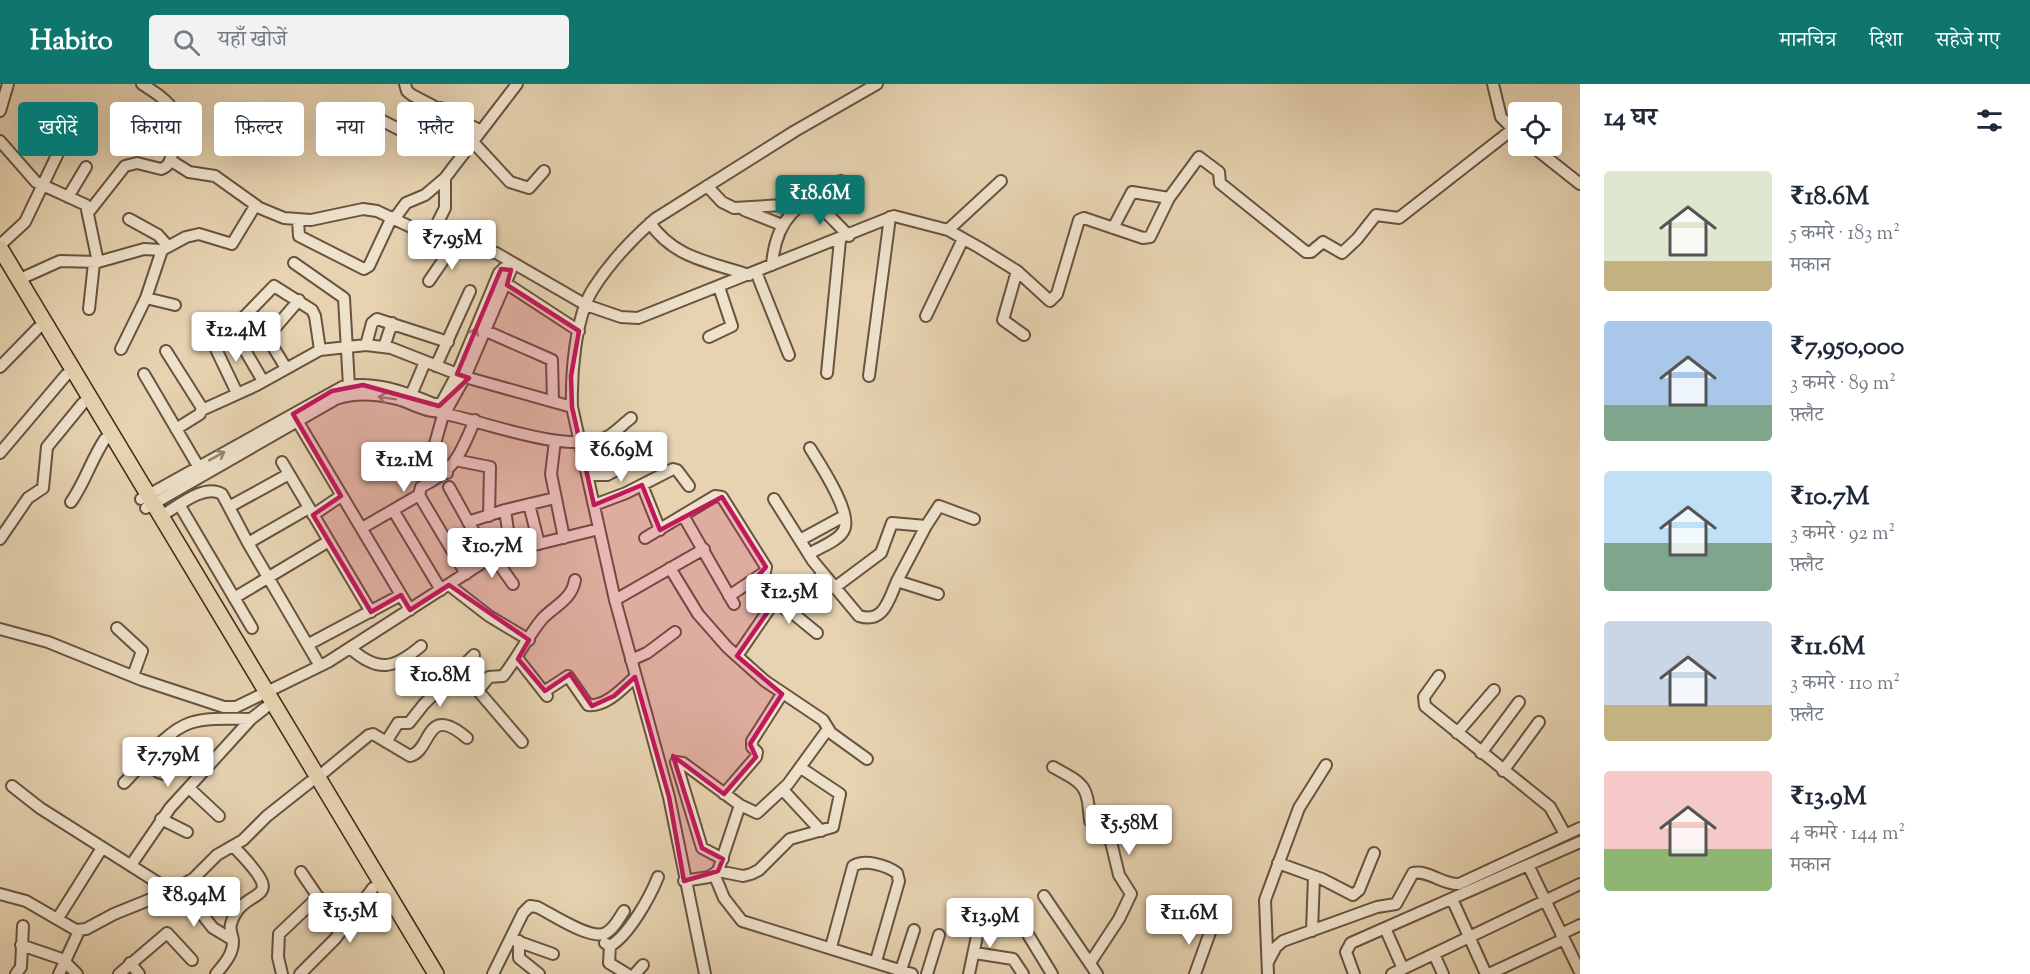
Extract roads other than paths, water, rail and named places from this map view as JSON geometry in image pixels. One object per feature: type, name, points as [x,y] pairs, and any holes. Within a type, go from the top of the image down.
[{"type":"highway","points":[[0,246],[264,699],[436,974]]},
{"type":"highway","points":[[0,266],[105,439],[150,505]]},
{"type":"highway","points":[[314,780],[374,888],[426,974]]},
{"type":"street","points":[[0,111],[8,84]]},
{"type":"street","points":[[405,84],[407,91],[412,95],[428,102]]},
{"type":"street","points":[[705,974],[684,881],[669,798],[615,600],[572,407],[571,376],[579,331],[593,289],[650,223],[877,84]]},
{"type":"street","points":[[1493,84],[1501,117],[1508,124]]},
{"type":"street","points":[[474,141],[513,85]]},
{"type":"street","points":[[88,213],[117,172],[125,166],[137,163],[161,169],[170,160],[178,130],[178,119],[168,104],[148,86]]},
{"type":"street","points":[[474,127],[481,131]]},
{"type":"street","points":[[170,160],[189,172],[215,177],[257,206],[284,218],[318,220],[363,209],[377,211],[453,246],[496,253],[586,305],[634,319],[844,238],[890,217],[905,217],[948,230],[1017,271],[1047,300],[1053,300],[1079,220],[1084,218],[1143,238],[1150,237],[1169,198],[1194,160],[1201,157],[1219,172],[1220,183],[1306,252],[1311,252],[1323,242],[1343,253],[1376,215],[1399,218],[1508,136]]},
{"type":"street","points":[[0,141],[30,176],[41,184],[86,206],[96,262],[89,309]]},
{"type":"street","points":[[474,143],[510,182],[528,188],[544,171]]},
{"type":"street","points":[[0,246],[25,222],[56,156]]},
{"type":"street","points":[[298,220],[299,236],[364,269],[369,266],[393,218],[406,203],[425,195],[446,178],[462,156]]},
{"type":"street","points":[[1545,156],[1580,184]]},
{"type":"street","points":[[68,197],[86,167]]},
{"type":"street","points":[[431,236],[445,208],[446,178]]},
{"type":"street","points":[[772,266],[775,241],[782,225],[800,204],[841,181]]},
{"type":"street","points":[[948,230],[1001,181]]},
{"type":"street","points":[[707,186],[726,205],[782,225]]},
{"type":"street","points":[[1113,228],[1132,192],[1169,198]]},
{"type":"street","points":[[811,197],[844,238],[827,373]]},
{"type":"street","points":[[741,209],[800,204]]},
{"type":"street","points":[[20,279],[60,261],[96,262],[144,249],[165,248],[199,234],[232,244],[252,209],[257,206]]},
{"type":"street","points":[[869,376],[890,217]]},
{"type":"street","points":[[121,349],[146,298],[165,248],[159,235],[129,219]]},
{"type":"street","points":[[650,223],[660,237],[676,250],[753,274],[789,355]]},
{"type":"street","points":[[926,316],[963,239]]},
{"type":"street","points":[[429,281],[453,246]]},
{"type":"street","points":[[294,262],[343,295],[349,386]]},
{"type":"street","points":[[447,473],[431,458],[445,408],[486,331],[511,270],[504,268],[499,273],[461,375]]},
{"type":"street","points":[[1017,271],[1003,320],[1024,335]]},
{"type":"street","points":[[507,284],[579,331]]},
{"type":"street","points":[[237,393],[215,350],[217,345],[274,286],[299,300],[315,316],[320,350]]},
{"type":"street","points":[[709,337],[732,326],[719,286]]},
{"type":"street","points":[[411,395],[430,364],[448,342],[470,291]]},
{"type":"street","points":[[146,298],[175,305]]},
{"type":"street","points":[[286,368],[270,342],[269,335],[299,300]]},
{"type":"street","points":[[366,345],[374,321],[392,323],[448,342]]},
{"type":"street","points":[[384,347],[392,323]]},
{"type":"street","points":[[0,367],[38,328]]},
{"type":"street","points":[[233,330],[263,381]]},
{"type":"street","points":[[486,331],[552,360],[553,401]]},
{"type":"street","points":[[176,429],[202,410],[320,350],[345,346],[384,347],[461,375],[572,407]]},
{"type":"street","points":[[166,351],[202,410]]},
{"type":"street","points":[[144,374],[198,466]]},
{"type":"street","points":[[0,453],[66,375]]},
{"type":"street","points":[[150,505],[295,418],[332,390],[349,386],[363,385],[411,395],[475,420],[555,441],[582,444],[609,435],[631,418]]},
{"type":"street","points":[[150,505],[198,466],[336,399],[353,394],[396,399],[434,412],[445,408]]},
{"type":"street","points":[[0,539],[28,498],[43,488],[47,447],[83,403]]},
{"type":"street","points":[[295,418],[410,610]]},
{"type":"street","points":[[362,528],[418,495],[421,488],[447,473],[475,420]]},
{"type":"street","points":[[70,502],[85,481],[88,466],[105,439]]},
{"type":"street","points":[[555,441],[551,474],[564,538]]},
{"type":"street","points":[[809,554],[845,529],[844,516],[835,490],[810,448]]},
{"type":"street","points":[[587,475],[607,475],[645,454]]},
{"type":"street","points":[[455,460],[490,467],[489,516]]},
{"type":"street","points":[[282,462],[370,612]]},
{"type":"street","points":[[594,505],[642,486],[675,469],[689,486]]},
{"type":"street","points":[[229,507],[289,474]]},
{"type":"street","points":[[642,486],[660,530]]},
{"type":"street","points":[[449,487],[468,522],[513,584]]},
{"type":"street","points":[[150,505],[180,506],[202,493],[213,491],[222,494],[320,666]]},
{"type":"street","points":[[418,495],[466,574]]},
{"type":"street","points":[[248,543],[341,496]]},
{"type":"street","points":[[645,538],[684,517],[715,496],[725,499],[766,567],[765,572],[732,600],[684,517]]},
{"type":"street","points":[[468,522],[555,498]]},
{"type":"street","points":[[774,499],[809,554],[834,588],[859,616],[871,617],[884,611],[897,581],[939,506],[974,519]]},
{"type":"street","points":[[529,504],[539,544]]},
{"type":"street","points":[[180,506],[252,628]]},
{"type":"street","points":[[393,510],[445,587],[529,640]]},
{"type":"street","points":[[505,510],[512,551]]},
{"type":"street","points":[[800,540],[844,516]]},
{"type":"street","points":[[834,588],[881,554],[892,523],[926,526]]},
{"type":"street","points":[[0,629],[48,642],[133,676],[224,707],[244,705],[264,699],[320,666],[492,558],[599,529]]},
{"type":"street","points":[[234,598],[329,541]]},
{"type":"street","points":[[615,600],[704,549]]},
{"type":"street","points":[[670,568],[698,614],[737,656],[782,694],[823,720],[828,729],[867,759]]},
{"type":"street","points":[[790,610],[823,573]]},
{"type":"street","points":[[755,579],[774,603],[790,610],[817,633]]},
{"type":"street","points":[[522,742],[479,690],[489,677],[501,678],[518,659],[542,619],[571,595],[575,580]]},
{"type":"street","points":[[897,581],[938,594]]},
{"type":"street","points":[[309,644],[401,595]]},
{"type":"street","points":[[737,656],[774,603]]},
{"type":"street","points":[[117,628],[142,651],[133,676]]},
{"type":"street","points":[[632,660],[647,653],[675,632]]},
{"type":"street","points":[[350,648],[360,657],[383,666],[403,660],[421,646]]},
{"type":"street","points":[[386,742],[398,723],[409,723],[424,704],[474,655]]},
{"type":"street","points":[[518,659],[546,694],[566,676],[570,677],[588,705],[592,706],[614,696],[635,677]]},
{"type":"street","points":[[1439,676],[1424,697],[1423,703],[1481,753],[1550,807],[1565,834]]},
{"type":"street","points":[[1457,733],[1494,690]]},
{"type":"street","points":[[724,794],[756,757],[757,752],[752,747],[752,741],[782,694]]},
{"type":"street","points":[[131,865],[161,819],[251,719],[264,699]]},
{"type":"street","points":[[1481,753],[1519,702]]},
{"type":"street","points":[[124,783],[176,731],[190,723],[251,719]]},
{"type":"street","points":[[1503,771],[1539,722]]},
{"type":"street","points":[[59,974],[79,931],[176,889],[199,874],[217,855],[233,846],[353,750],[365,737],[373,734],[411,756],[418,753],[430,732],[440,726],[455,728],[467,738]]},
{"type":"street","points":[[723,859],[702,848],[676,762],[683,763],[751,812],[761,812],[801,768],[828,729]]},
{"type":"street","points":[[147,759],[158,772],[164,774],[187,753]]},
{"type":"street","points":[[1268,974],[1265,900],[1299,808],[1326,765]]},
{"type":"street","points":[[1053,767],[1079,781],[1087,793],[1090,821],[1111,842],[1119,875],[1131,894],[1119,919],[1090,963]]},
{"type":"street","points":[[684,881],[716,873],[743,876],[751,874],[766,864],[784,842],[833,827],[840,796],[801,768]]},
{"type":"street","points":[[12,786],[40,808],[102,848],[176,889],[213,928],[233,940]]},
{"type":"street","points":[[189,788],[219,816]]},
{"type":"street","points":[[783,790],[821,831]]},
{"type":"street","points":[[740,805],[723,859],[716,873],[724,898],[742,921],[755,927],[831,947],[912,974]]},
{"type":"street","points":[[161,819],[187,832]]},
{"type":"street","points":[[1268,962],[1279,944],[1377,907],[1396,904],[1413,873],[1421,872],[1449,884],[1459,884],[1580,828]]},
{"type":"street","points":[[1354,974],[1348,959],[1348,947],[1385,928],[1580,842]]},
{"type":"street","points":[[216,974],[228,959],[233,940],[230,927],[236,912],[261,894],[263,888],[260,875],[233,846]]},
{"type":"street","points":[[58,918],[102,848]]},
{"type":"street","points":[[1278,863],[1314,876],[1353,895],[1359,890],[1374,853]]},
{"type":"street","points":[[831,947],[853,866],[866,862],[889,868],[897,873],[899,881],[876,961]]},
{"type":"street","points":[[1528,866],[1579,973]]},
{"type":"street","points":[[300,872],[318,897],[336,909],[358,909]]},
{"type":"street","points":[[1312,931],[1314,876]]},
{"type":"street","points":[[627,974],[615,971],[608,961],[610,946],[619,940],[649,898],[658,877]]},
{"type":"street","points":[[1385,928],[1397,972],[1580,884]]},
{"type":"street","points":[[301,974],[335,939],[374,888]]},
{"type":"street","points":[[0,894],[26,901],[79,931]]},
{"type":"street","points":[[1044,896],[1098,974]]},
{"type":"street","points":[[282,974],[279,934],[318,897]]},
{"type":"street","points":[[1452,899],[1487,974],[1562,937],[1580,925]]},
{"type":"street","points":[[493,974],[515,940],[523,913],[530,906],[537,907],[583,931],[602,934],[613,928],[624,910]]},
{"type":"street","points":[[1015,913],[1052,974]]},
{"type":"street","points":[[969,974],[981,917]]},
{"type":"street","points":[[1195,974],[1213,924]]},
{"type":"street","points":[[16,974],[21,967],[22,926]]},
{"type":"street","points":[[901,970],[914,930]]},
{"type":"street","points":[[119,974],[167,933],[192,960]]},
{"type":"street","points":[[602,934],[604,941],[610,946]]},
{"type":"street","points":[[927,974],[939,934]]},
{"type":"street","points":[[515,940],[553,954]]},
{"type":"street","points":[[515,940],[519,958],[539,974]]},
{"type":"street","points":[[21,945],[66,961],[77,974]]},
{"type":"street","points":[[975,953],[1013,959],[1023,974]]},
{"type":"street","points":[[1434,954],[1443,974]]},
{"type":"street","points":[[130,963],[139,974]]},
{"type":"street","points":[[634,974],[643,965]]}]
